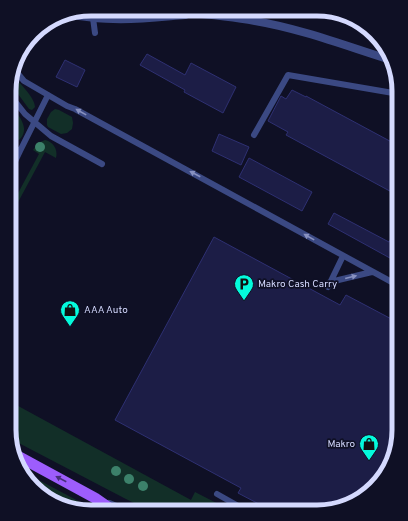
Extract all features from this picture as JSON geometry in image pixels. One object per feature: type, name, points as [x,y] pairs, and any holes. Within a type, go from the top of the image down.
[{"type":"main road","points":[[22,458],[105,505]]},
{"type":"street","points":[[91,16],[113,20],[180,16]]},
{"type":"street","points":[[217,16],[255,21],[290,29],[384,58]]},
{"type":"street","points":[[95,498],[112,505]]},
{"type":"lane","points":[[91,16],[95,33]]},
{"type":"lane","points":[[18,74],[24,81],[48,95],[392,282]]},
{"type":"lane","points":[[254,135],[288,75],[392,93]]},
{"type":"lane","points":[[16,159],[48,95]]},
{"type":"lane","points":[[16,103],[24,114],[53,137],[102,164]]},
{"type":"lane","points":[[16,149],[20,151]]},
{"type":"lane","points":[[343,256],[329,284],[372,272]]},
{"type":"lane","points":[[217,494],[237,505]]},
{"type":"green space","points":[[17,80],[26,90],[34,103],[35,107],[32,110],[29,109],[16,91]]},
{"type":"green space","points":[[55,109],[72,117],[72,129],[67,133],[61,134],[47,125],[47,119],[51,112]]},
{"type":"green space","points":[[16,112],[24,128],[23,135],[16,141]]},
{"type":"green space","points":[[45,140],[53,144],[55,147],[56,158],[45,152],[16,206],[16,197],[39,154],[33,150],[38,143]]},
{"type":"green space","points":[[16,405],[191,500],[195,492],[220,505],[138,505],[18,442]]},
{"type":"green space","points":[[33,477],[86,505],[67,501],[54,495],[45,489]]},
{"type":"building","points":[[147,54],[185,75],[191,63],[236,87],[223,113],[184,92],[185,90],[140,65]]},
{"type":"building","points":[[65,60],[85,70],[77,87],[56,77]]},
{"type":"building","points":[[292,90],[392,142],[392,192],[286,135],[288,132],[268,121],[281,96],[286,99]]},
{"type":"building","points":[[219,134],[249,147],[241,165],[212,151]]},
{"type":"building","points":[[249,158],[312,192],[302,211],[239,177]]},
{"type":"building","points":[[334,213],[389,242],[392,237],[392,259],[328,224]]},
{"type":"building","points":[[214,237],[340,305],[346,295],[392,319],[391,444],[382,467],[370,483],[354,495],[341,501],[322,505],[261,505],[238,493],[241,488],[115,420]]},
{"type":"place","name":"Makro Cash Carry","points":[[244,301]]},
{"type":"place","name":"AAA Auto","points":[[70,327]]},
{"type":"place","name":"Makro","points":[[369,461]]}]
